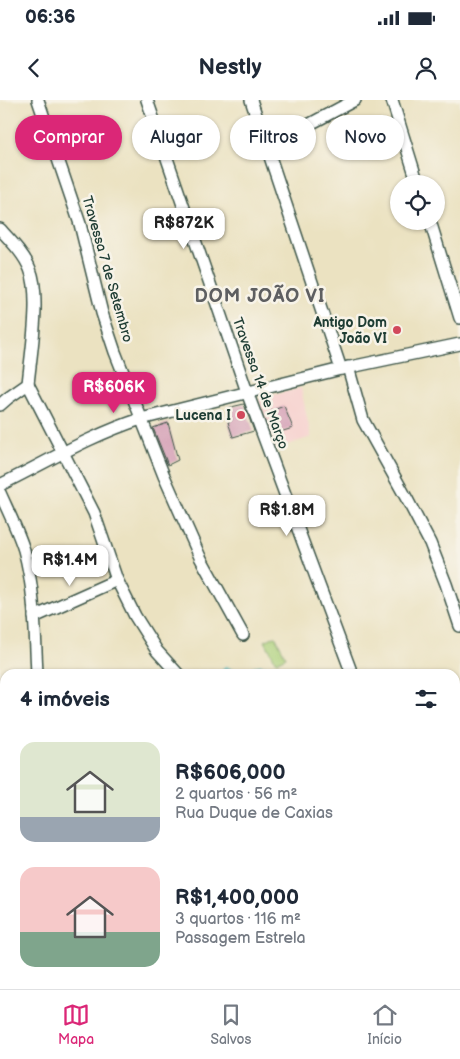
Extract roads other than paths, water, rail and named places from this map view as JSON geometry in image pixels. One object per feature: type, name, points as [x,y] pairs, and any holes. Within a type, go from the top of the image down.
[{"type":"street","name":"Travessa 7 de Setembro","points":[[38,100],[80,224],[105,323],[141,419],[200,557],[242,635]]},
{"type":"street","name":"Travessa 14 de Março","points":[[147,100],[247,392],[350,669]]},
{"type":"street","points":[[251,100],[256,115]]},
{"type":"street","points":[[316,121],[355,100]]},
{"type":"street","points":[[392,100],[415,175]]},
{"type":"street","points":[[272,160],[363,420],[426,537],[441,570],[460,626]]},
{"type":"street","points":[[0,229],[29,267],[35,287],[28,384],[94,513],[118,580],[146,636],[173,669]]},
{"type":"street","points":[[433,230],[460,318]]},
{"type":"street","points":[[0,486],[62,452],[100,434],[141,419],[344,368],[460,344]]},
{"type":"street","points":[[0,405],[28,384]]},
{"type":"street","points":[[0,493],[23,549],[29,571],[37,669]]},
{"type":"street","points":[[34,617],[118,580]]},
{"type":"waterway","points":[[250,669],[259,666],[270,669]]},
{"type":"waterway","points":[[225,669],[226,667],[229,669]]},
{"type":"place","name":"Antigo Dom João VI","points":[[397,330]]},
{"type":"place","name":"Lucena I","points":[[241,415]]},
{"type":"district","name":"DOM JOÃO VI","points":[[260,295]]}]
